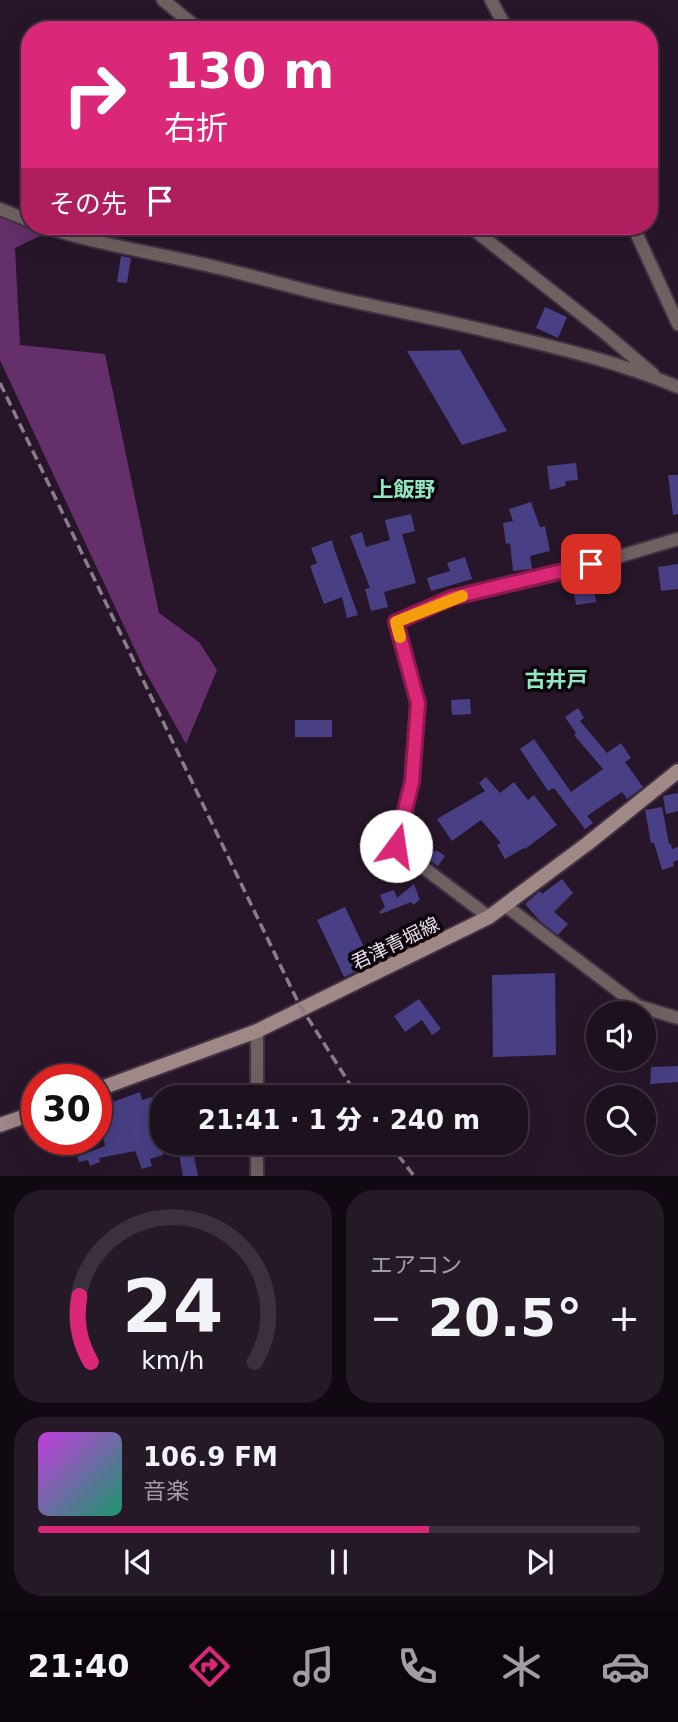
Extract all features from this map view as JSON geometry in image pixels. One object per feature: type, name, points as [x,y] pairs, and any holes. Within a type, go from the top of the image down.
[{"type":"main road","name":"君津青堀線","points":[[112,1084],[257,1031],[489,917],[678,771]]},
{"type":"main road","points":[[0,1125],[21,1118]]},
{"type":"street","points":[[163,0],[189,21]]},
{"type":"street","points":[[491,0],[502,21]]},
{"type":"street","points":[[0,209],[21,217]]},
{"type":"street","points":[[69,235],[532,341],[678,387]]},
{"type":"street","points":[[480,235],[659,379]]},
{"type":"street","points":[[638,235],[678,324]]},
{"type":"street","points":[[489,917],[396,846],[412,782],[418,703],[396,622],[451,598],[570,571],[678,539]]},
{"type":"street","points":[[506,906],[638,1006],[678,1018]]},
{"type":"street","points":[[257,1031],[257,1085]]},
{"type":"street","points":[[257,1155],[257,1176]]},
{"type":"shaded area","points":[[0,217],[21,224],[21,235],[42,235],[15,248],[20,345],[105,354],[159,613],[199,642],[217,670],[186,744],[144,669],[0,360]]},
{"type":"building","points":[[121,256],[131,258],[127,283],[117,282]]},
{"type":"building","points":[[545,307],[567,317],[558,338],[536,328]]},
{"type":"building","points":[[460,350],[507,431],[462,445],[407,351]]},
{"type":"building","points":[[576,463],[578,480],[566,481],[565,486],[550,490],[547,466]]},
{"type":"building","points":[[668,475],[678,475],[678,514],[673,515]]},
{"type":"building","points":[[531,502],[540,527],[545,526],[550,551],[530,556],[532,569],[513,571],[510,543],[506,544],[503,523],[513,521],[509,509]]},
{"type":"building","points":[[411,514],[415,531],[402,534],[416,583],[384,592],[388,607],[371,611],[365,589],[370,588],[350,536],[362,532],[366,547],[390,540],[385,520]]},
{"type":"building","points":[[332,540],[358,615],[347,618],[342,597],[324,604],[310,566],[317,563],[311,548]]},
{"type":"building","points":[[465,557],[472,579],[431,591],[427,578],[450,571],[447,563]]},
{"type":"building","points":[[678,564],[678,589],[661,591],[658,567]]},
{"type":"building","points":[[592,575],[596,602],[576,605],[572,580]]},
{"type":"building","points":[[470,699],[471,714],[452,715],[451,700]]},
{"type":"building","points":[[578,708],[584,718],[580,721],[607,753],[621,743],[631,758],[625,762],[643,787],[627,799],[622,792],[587,816],[593,823],[585,829],[554,788],[548,791],[520,749],[534,739],[571,792],[603,769],[574,735],[576,733],[565,717]]},
{"type":"building","points":[[295,720],[332,720],[332,737],[295,737]]},
{"type":"building","points":[[486,777],[500,793],[514,782],[528,800],[534,795],[557,825],[525,849],[505,859],[497,845],[501,843],[481,820],[452,841],[437,819],[485,791],[479,783]]},
{"type":"building","points":[[678,793],[678,811],[666,814],[663,796]]},
{"type":"building","points":[[662,807],[669,844],[672,849],[678,847],[678,860],[673,862],[674,866],[662,870],[654,843],[651,843],[645,810]]},
{"type":"building","points":[[422,840],[435,852],[436,850],[445,856],[438,866],[414,849]]},
{"type":"building","points":[[387,850],[401,861],[391,881],[375,873]]},
{"type":"building","points":[[562,879],[573,893],[554,912],[568,924],[558,935],[540,921],[525,904],[540,891],[542,894]]},
{"type":"building","points":[[414,884],[420,900],[413,905],[411,902],[381,914],[379,912],[385,907],[380,895],[394,890],[397,898]]},
{"type":"building","points":[[345,907],[372,964],[344,977],[317,920]]},
{"type":"building","points":[[555,973],[556,1055],[493,1057],[492,975]]},
{"type":"building","points":[[419,999],[441,1029],[432,1035],[422,1020],[405,1032],[394,1016]]},
{"type":"building","points":[[678,1066],[678,1082],[650,1084],[651,1071],[656,1071],[656,1067]]},
{"type":"building","points":[[140,1092],[142,1100],[150,1098],[150,1155],[163,1155],[150,1159],[152,1166],[142,1169],[135,1151],[99,1158],[100,1162],[90,1166],[88,1160],[79,1162],[77,1157],[82,1155],[112,1155],[112,1102]]},
{"type":"building","points":[[179,1155],[194,1155],[198,1176],[183,1176]]},
{"type":"railway","points":[[0,383],[299,1004],[350,1085]]},
{"type":"railway","points":[[398,1155],[414,1176]]},
{"type":"slow traffic","points":[[400,637],[396,622],[451,598],[462,596]]},
{"type":"district","name":"上飯野","points":[[404,490]]},
{"type":"district","name":"古井戸","points":[[556,680]]},
{"type":"route","points":[[396,846],[412,782],[418,703],[396,622],[451,598],[591,564]]}]
